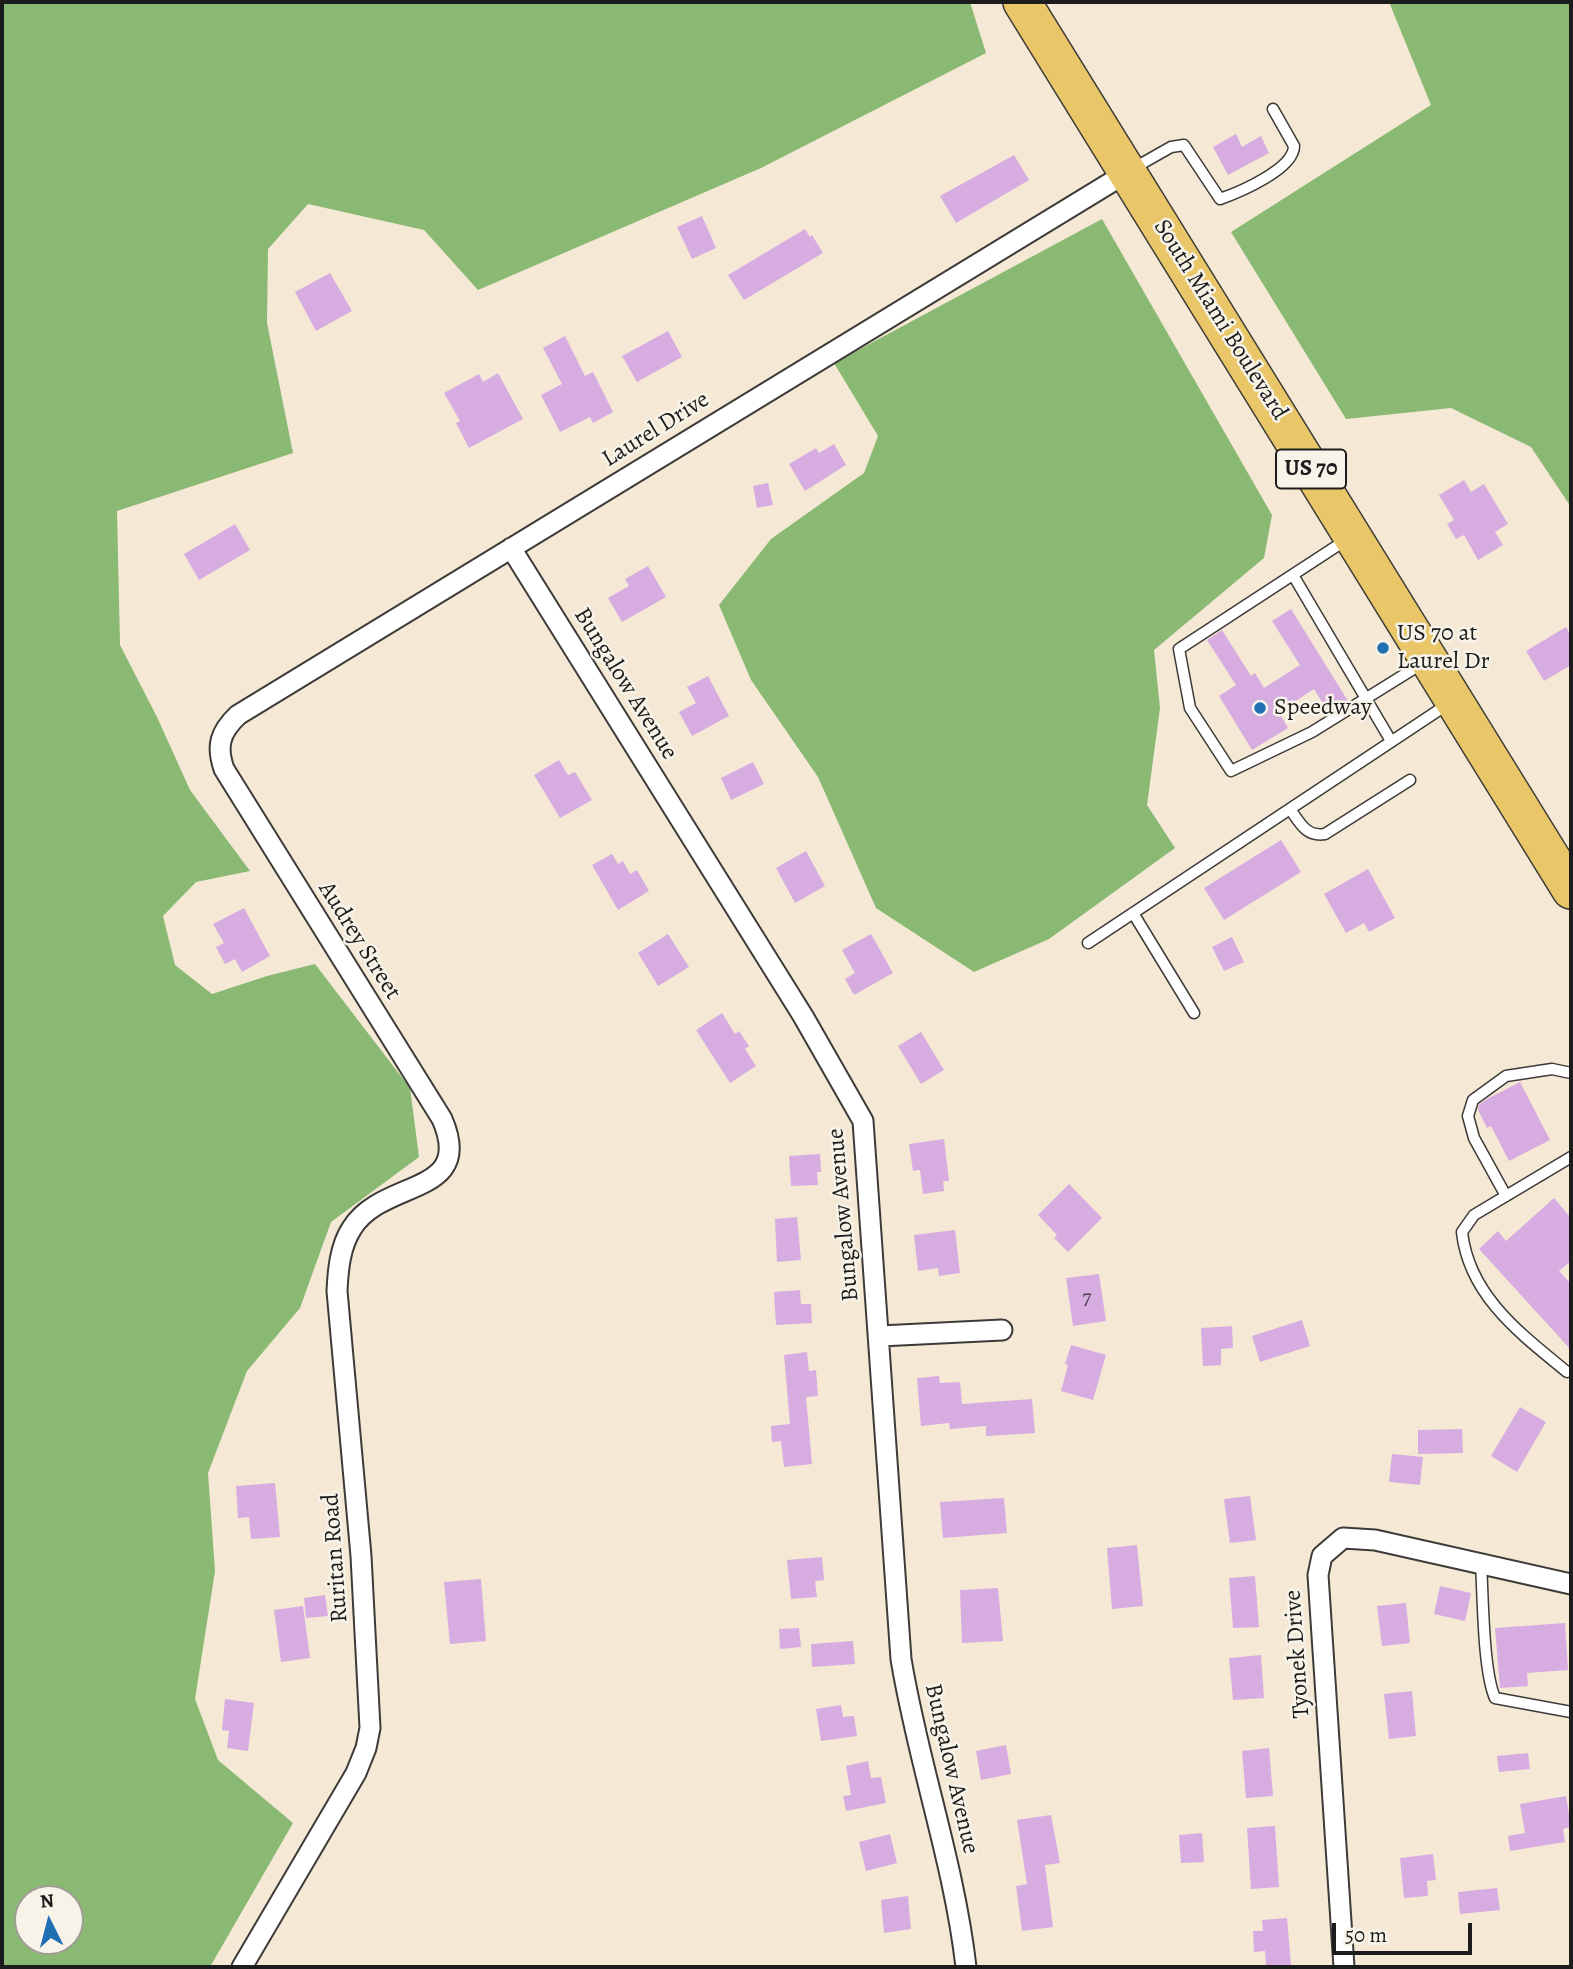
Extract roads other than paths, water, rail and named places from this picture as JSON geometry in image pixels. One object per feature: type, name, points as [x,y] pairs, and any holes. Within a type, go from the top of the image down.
[{"type":"highway","name":"South Miami Boulevard","points":[[1022,2],[1571,890]]},
{"type":"street","name":"Laurel Drive","points":[[220,740],[226,727],[238,715],[1128,172]]},
{"type":"street","name":"Bungalow Avenue","points":[[511,548],[797,1004],[863,1121],[901,1659],[911,1716],[951,1876],[967,1967]]},
{"type":"street","name":"Audrey Street","points":[[220,740],[219,755],[224,769],[442,1119],[451,1144],[446,1168]]},
{"type":"street","name":"Ruritan Road","points":[[242,1967],[356,1773],[366,1748],[370,1728],[361,1556],[337,1299],[338,1265],[352,1228],[368,1210],[436,1176],[446,1168]]},
{"type":"street","points":[[880,1336],[1002,1330]]},
{"type":"street","name":"Tyonek Drive","points":[[1344,1967],[1318,1574],[1322,1556],[1343,1538],[1364,1539],[1571,1584]]},
{"type":"lane","points":[[1128,172],[1171,147],[1184,145],[1220,199],[1241,192],[1287,163],[1294,152],[1294,146],[1273,109]]},
{"type":"lane","points":[[1353,536],[1179,649],[1190,708],[1231,771],[1312,732],[1429,659]]},
{"type":"lane","points":[[1293,575],[1391,741]]},
{"type":"lane","points":[[1088,943],[1454,699]]},
{"type":"lane","points":[[1290,809],[1309,833],[1315,836],[1325,834],[1410,780]]},
{"type":"lane","points":[[1133,913],[1194,1013]]},
{"type":"lane","points":[[1506,1196],[1474,1138],[1468,1116],[1473,1100],[1506,1076],[1552,1069],[1571,1073]]},
{"type":"lane","points":[[1570,1372],[1505,1318],[1488,1298],[1476,1277],[1462,1233],[1474,1216],[1571,1157]]},
{"type":"lane","points":[[1481,1563],[1487,1652],[1495,1698],[1571,1712]]},
{"type":"place","name":"US 70 at Laurel Dr","points":[[1383,648]]},
{"type":"place","name":"Speedway","points":[[1260,708]]}]
